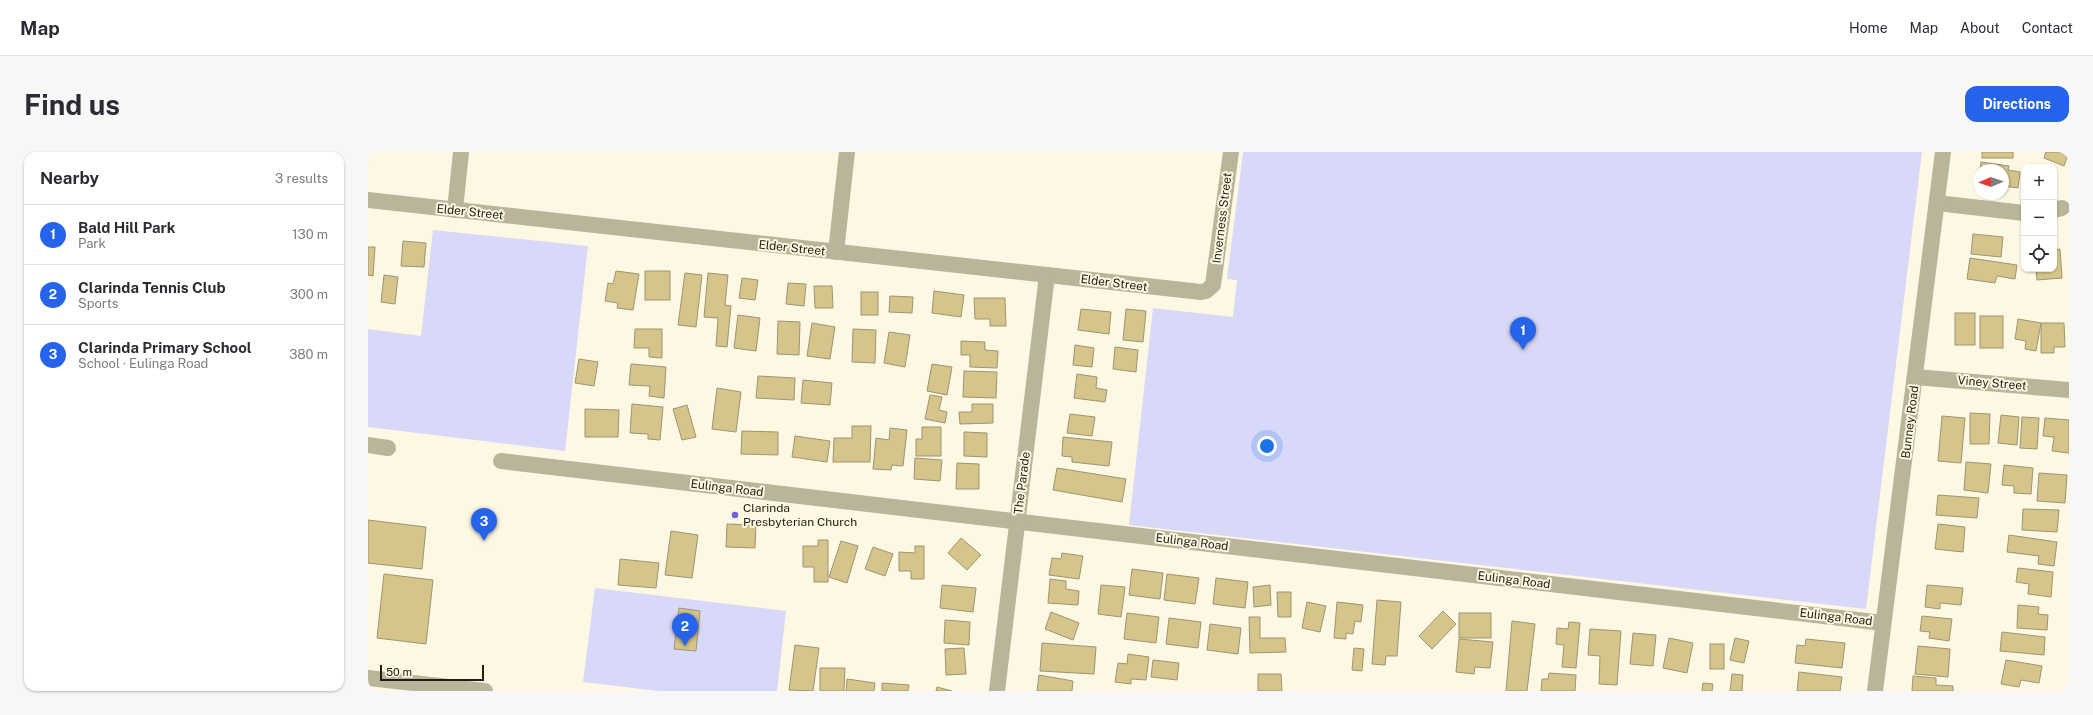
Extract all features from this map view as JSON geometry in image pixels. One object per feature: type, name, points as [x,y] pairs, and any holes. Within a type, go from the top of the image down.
[{"type":"street","points":[[455,210],[461,152]]},
{"type":"street","points":[[836,252],[847,152]]},
{"type":"street","name":"Inverness Street","points":[[1213,285],[1231,152]]},
{"type":"street","name":"Bunney Road","points":[[1874,691],[1916,377],[1943,152]]},
{"type":"street","name":"Elder Street","points":[[368,200],[1194,292],[1206,291],[1213,285]]},
{"type":"street","points":[[1937,203],[2021,213]]},
{"type":"street","name":"The Parade","points":[[997,691],[1046,275]]},
{"type":"street","name":"Viney Street","points":[[1916,377],[2069,390]]},
{"type":"street","points":[[368,445],[388,448]]},
{"type":"street","name":"Eulinga Road","points":[[501,461],[1883,622]]},
{"type":"street","points":[[368,678],[485,691]]},
{"type":"shaded area","points":[[1243,152],[1922,152],[1866,609],[1129,525],[1153,308],[1233,317],[1237,280],[1227,279]]},
{"type":"shaded area","points":[[433,230],[588,246],[565,451],[368,427],[368,329],[421,336]]},
{"type":"shaded area","points":[[595,588],[786,611],[777,691],[658,691],[583,682]]},
{"type":"building","points":[[1982,152],[2013,152],[2013,158],[1982,158]]},
{"type":"building","points":[[2046,152],[2069,152],[2064,166],[2044,158]]},
{"type":"building","points":[[1981,162],[1995,164],[1981,164]]},
{"type":"building","points":[[2009,170],[2020,172],[2018,188],[2009,187]]},
{"type":"building","points":[[1973,234],[2003,237],[2001,257],[1971,254]]},
{"type":"building","points":[[403,241],[426,243],[424,267],[401,266]]},
{"type":"building","points":[[368,247],[375,247],[373,276],[368,275]]},
{"type":"building","points":[[2060,249],[2062,278],[2037,280],[2036,272],[2057,272],[2057,250]]},
{"type":"building","points":[[1970,258],[2017,265],[2015,279],[1997,276],[1995,283],[1967,279]]},
{"type":"building","points":[[616,271],[639,274],[633,310],[617,308],[618,303],[605,301],[608,283],[613,284]]},
{"type":"building","points":[[645,271],[670,271],[670,300],[645,300]]},
{"type":"building","points":[[685,273],[702,275],[696,327],[678,325]]},
{"type":"building","points":[[708,273],[728,275],[725,305],[731,306],[727,347],[716,346],[718,318],[704,317]]},
{"type":"building","points":[[384,275],[398,277],[395,304],[381,302]]},
{"type":"building","points":[[742,278],[758,280],[755,300],[739,298]]},
{"type":"building","points":[[788,283],[806,284],[804,306],[786,304]]},
{"type":"building","points":[[814,286],[832,286],[833,308],[815,308]]},
{"type":"building","points":[[934,291],[964,295],[961,317],[932,313]]},
{"type":"building","points":[[861,292],[878,292],[878,315],[861,315]]},
{"type":"building","points":[[890,296],[913,297],[912,313],[889,312]]},
{"type":"building","points":[[974,298],[1005,298],[1006,326],[990,326],[990,319],[975,319]]},
{"type":"building","points":[[1081,309],[1111,312],[1109,334],[1078,330]]},
{"type":"building","points":[[1126,309],[1146,311],[1143,342],[1123,340]]},
{"type":"building","points":[[1955,313],[1975,313],[1975,345],[1955,345]]},
{"type":"building","points":[[738,315],[760,318],[756,351],[734,348]]},
{"type":"building","points":[[1980,316],[2003,316],[2003,348],[1980,348]]},
{"type":"building","points":[[2018,319],[2041,323],[2036,351],[2025,349],[2026,341],[2015,339]]},
{"type":"building","points":[[778,321],[800,322],[799,355],[777,354]]},
{"type":"building","points":[[812,323],[835,327],[830,359],[807,356]]},
{"type":"building","points":[[2041,323],[2064,323],[2065,347],[2054,347],[2054,353],[2041,353]]},
{"type":"building","points":[[635,329],[662,329],[662,358],[649,357],[649,348],[634,348]]},
{"type":"building","points":[[853,329],[876,330],[875,363],[852,362]]},
{"type":"building","points":[[889,332],[910,335],[905,367],[884,363]]},
{"type":"building","points":[[961,341],[985,342],[985,350],[998,351],[997,368],[970,367],[970,355],[961,355]]},
{"type":"building","points":[[1075,345],[1094,348],[1092,367],[1073,365]]},
{"type":"building","points":[[1115,347],[1138,350],[1136,372],[1113,369]]},
{"type":"building","points":[[579,359],[598,362],[594,386],[575,383]]},
{"type":"building","points":[[631,364],[666,367],[664,398],[649,396],[650,386],[629,385]]},
{"type":"building","points":[[932,364],[952,367],[947,395],[927,391]]},
{"type":"building","points":[[964,371],[997,372],[996,398],[963,397]]},
{"type":"building","points":[[1077,374],[1097,377],[1096,388],[1107,390],[1105,402],[1074,398]]},
{"type":"building","points":[[758,376],[795,378],[794,400],[756,398]]},
{"type":"building","points":[[803,380],[832,383],[830,405],[801,403]]},
{"type":"building","points":[[717,388],[741,392],[736,432],[712,429]]},
{"type":"building","points":[[930,395],[942,397],[939,410],[947,412],[945,423],[925,419]]},
{"type":"building","points":[[632,404],[663,407],[660,440],[648,439],[648,434],[630,433]]},
{"type":"building","points":[[972,404],[993,404],[993,423],[960,424],[959,412],[972,412]]},
{"type":"building","points":[[687,405],[696,437],[682,440],[673,409]]},
{"type":"building","points":[[585,409],[619,410],[618,437],[585,437]]},
{"type":"building","points":[[1970,413],[1990,414],[1989,444],[1970,444]]},
{"type":"building","points":[[1070,414],[1095,417],[1092,436],[1067,433]]},
{"type":"building","points":[[2001,415],[2019,417],[2017,445],[1998,443]]},
{"type":"building","points":[[1942,416],[1965,418],[1961,463],[1938,461]]},
{"type":"building","points":[[2022,417],[2039,418],[2037,449],[2020,448]]},
{"type":"building","points":[[2045,418],[2069,420],[2069,453],[2052,451],[2054,437],[2043,436]]},
{"type":"building","points":[[852,426],[871,426],[870,462],[833,462],[834,438],[852,438]]},
{"type":"building","points":[[922,427],[941,427],[941,456],[916,456],[916,439],[922,439]]},
{"type":"building","points":[[890,428],[907,430],[903,466],[892,465],[891,470],[873,469],[876,438],[889,440]]},
{"type":"building","points":[[742,431],[778,432],[778,455],[741,454]]},
{"type":"building","points":[[964,432],[987,433],[987,457],[964,456]]},
{"type":"building","points":[[795,436],[830,441],[827,462],[792,457]]},
{"type":"building","points":[[1063,437],[1112,442],[1109,466],[1072,462],[1072,457],[1062,456]]},
{"type":"building","points":[[915,458],[942,460],[940,481],[914,479]]},
{"type":"building","points":[[1966,462],[1991,464],[1988,493],[1964,490]]},
{"type":"building","points":[[957,463],[979,464],[979,489],[956,489]]},
{"type":"building","points":[[2004,465],[2033,468],[2031,494],[2014,493],[2014,486],[2002,485]]},
{"type":"building","points":[[1057,468],[1126,479],[1122,502],[1053,490]]},
{"type":"building","points":[[2039,473],[2067,475],[2065,503],[2037,501]]},
{"type":"building","points":[[1938,495],[1979,498],[1977,518],[1936,515]]},
{"type":"building","points":[[2023,509],[2059,510],[2057,532],[2022,530]]},
{"type":"building","points":[[368,520],[426,527],[422,569],[368,563]]},
{"type":"building","points":[[727,524],[756,525],[755,548],[726,547]]},
{"type":"building","points":[[1938,524],[1965,527],[1963,552],[1935,549]]},
{"type":"building","points":[[671,531],[698,535],[692,578],[665,575]]},
{"type":"building","points":[[2009,535],[2057,542],[2054,566],[2038,564],[2039,556],[2007,552]]},
{"type":"building","points":[[961,538],[981,555],[967,570],[948,553]]},
{"type":"building","points":[[818,540],[828,540],[828,582],[814,582],[814,567],[803,567],[803,546],[818,546]]},
{"type":"building","points":[[841,541],[858,546],[847,583],[829,577]]},
{"type":"building","points":[[915,546],[924,546],[924,579],[911,579],[911,571],[899,571],[899,552],[915,553]]},
{"type":"building","points":[[873,547],[893,554],[885,576],[865,569]]},
{"type":"building","points":[[1062,553],[1083,556],[1079,579],[1049,575],[1052,558],[1061,559]]},
{"type":"building","points":[[620,559],[659,563],[656,588],[618,585]]},
{"type":"building","points":[[2018,568],[2053,572],[2051,597],[2028,594],[2029,584],[2016,582]]},
{"type":"building","points":[[1132,569],[1163,573],[1160,599],[1129,595]]},
{"type":"building","points":[[384,574],[433,580],[426,644],[377,638]]},
{"type":"building","points":[[1167,574],[1199,578],[1195,604],[1164,600]]},
{"type":"building","points":[[1216,578],[1248,582],[1245,608],[1213,604]]},
{"type":"building","points":[[1050,579],[1066,581],[1066,589],[1079,591],[1078,605],[1048,603]]},
{"type":"building","points":[[942,585],[976,588],[973,612],[940,608]]},
{"type":"building","points":[[1101,585],[1125,587],[1121,617],[1098,614]]},
{"type":"building","points":[[1270,585],[1271,605],[1254,607],[1253,587]]},
{"type":"building","points":[[1927,585],[1963,588],[1961,605],[1940,603],[1940,609],[1925,607]]},
{"type":"building","points":[[1277,592],[1291,592],[1291,617],[1278,617]]},
{"type":"building","points":[[1377,600],[1401,602],[1397,656],[1386,656],[1385,665],[1372,664]]},
{"type":"building","points":[[1307,602],[1326,606],[1320,632],[1302,628]]},
{"type":"building","points":[[1337,602],[1363,605],[1361,622],[1355,621],[1353,634],[1346,633],[1346,639],[1334,638]]},
{"type":"building","points":[[2018,605],[2039,607],[2038,614],[2048,615],[2047,630],[2017,628]]},
{"type":"building","points":[[679,608],[700,611],[696,651],[674,649]]},
{"type":"building","points":[[1443,611],[1456,624],[1432,649],[1419,636]]},
{"type":"building","points":[[1051,612],[1079,623],[1073,640],[1045,629]]},
{"type":"building","points":[[1127,613],[1159,617],[1156,643],[1124,639]]},
{"type":"building","points":[[1459,613],[1491,613],[1491,638],[1459,638]]},
{"type":"building","points":[[1922,616],[1952,619],[1949,641],[1929,638],[1930,632],[1920,631]]},
{"type":"building","points":[[1249,617],[1260,617],[1260,638],[1285,638],[1286,652],[1250,653]]},
{"type":"building","points":[[1169,618],[1201,622],[1198,648],[1166,644]]},
{"type":"building","points":[[945,620],[970,622],[969,645],[944,643]]},
{"type":"building","points":[[1512,621],[1535,624],[1527,691],[1506,691]]},
{"type":"building","points":[[1569,622],[1580,623],[1576,668],[1562,667],[1564,645],[1556,644],[1557,628],[1568,629]]},
{"type":"building","points":[[1210,624],[1241,628],[1238,654],[1207,650]]},
{"type":"building","points":[[1590,629],[1621,631],[1617,685],[1599,684],[1600,656],[1588,655]]},
{"type":"building","points":[[2002,632],[2045,637],[2044,655],[2000,651]]},
{"type":"building","points":[[1633,633],[1656,635],[1653,666],[1630,664]]},
{"type":"building","points":[[1669,638],[1693,643],[1687,673],[1663,668]]},
{"type":"building","points":[[1735,638],[1749,641],[1744,663],[1730,660]]},
{"type":"building","points":[[1459,639],[1493,642],[1490,668],[1475,667],[1474,674],[1456,672]]},
{"type":"building","points":[[1806,639],[1845,643],[1842,668],[1795,663],[1797,645],[1805,646]]},
{"type":"building","points":[[1042,643],[1096,647],[1094,674],[1040,671]]},
{"type":"building","points":[[1710,644],[1724,644],[1724,669],[1710,669]]},
{"type":"building","points":[[795,645],[819,648],[813,691],[789,690]]},
{"type":"building","points":[[1918,646],[1950,649],[1948,677],[1915,674]]},
{"type":"building","points":[[964,648],[966,674],[946,675],[945,649]]},
{"type":"building","points":[[1354,648],[1364,649],[1362,671],[1352,670]]},
{"type":"building","points":[[1128,654],[1149,657],[1146,680],[1131,679],[1131,684],[1115,682],[1118,663],[1127,664]]},
{"type":"building","points":[[1153,660],[1179,663],[1177,680],[1151,677]]},
{"type":"building","points":[[2006,660],[2042,666],[2039,683],[2021,680],[2019,687],[2001,684]]},
{"type":"building","points":[[820,668],[845,668],[844,691],[820,691]]},
{"type":"building","points":[[1799,672],[1842,677],[1840,691],[1797,691]]},
{"type":"building","points":[[1549,673],[1576,675],[1575,691],[1541,691],[1542,679],[1548,679]]},
{"type":"building","points":[[1258,674],[1281,674],[1282,691],[1258,691]]},
{"type":"building","points":[[1732,674],[1743,675],[1742,691],[1730,691]]},
{"type":"building","points":[[1039,675],[1073,681],[1072,691],[1037,691]]},
{"type":"building","points":[[1913,676],[1936,678],[1936,685],[1953,686],[1953,691],[1912,691]]},
{"type":"building","points":[[847,679],[875,683],[874,691],[846,691]]},
{"type":"building","points":[[882,683],[909,685],[908,691],[882,691]]},
{"type":"building","points":[[1703,683],[1713,684],[1712,691],[1702,691]]},
{"type":"building","points":[[937,687],[952,691],[936,691]]},
{"type":"place","name":"Bald Hill Park","points":[[1523,350]]},
{"type":"place","name":"Clarinda Presbyterian Church","points":[[735,515]]},
{"type":"place","name":"Clarinda Primary School","points":[[484,541]]},
{"type":"place","name":"Clarinda Tennis Club","points":[[685,646]]}]
